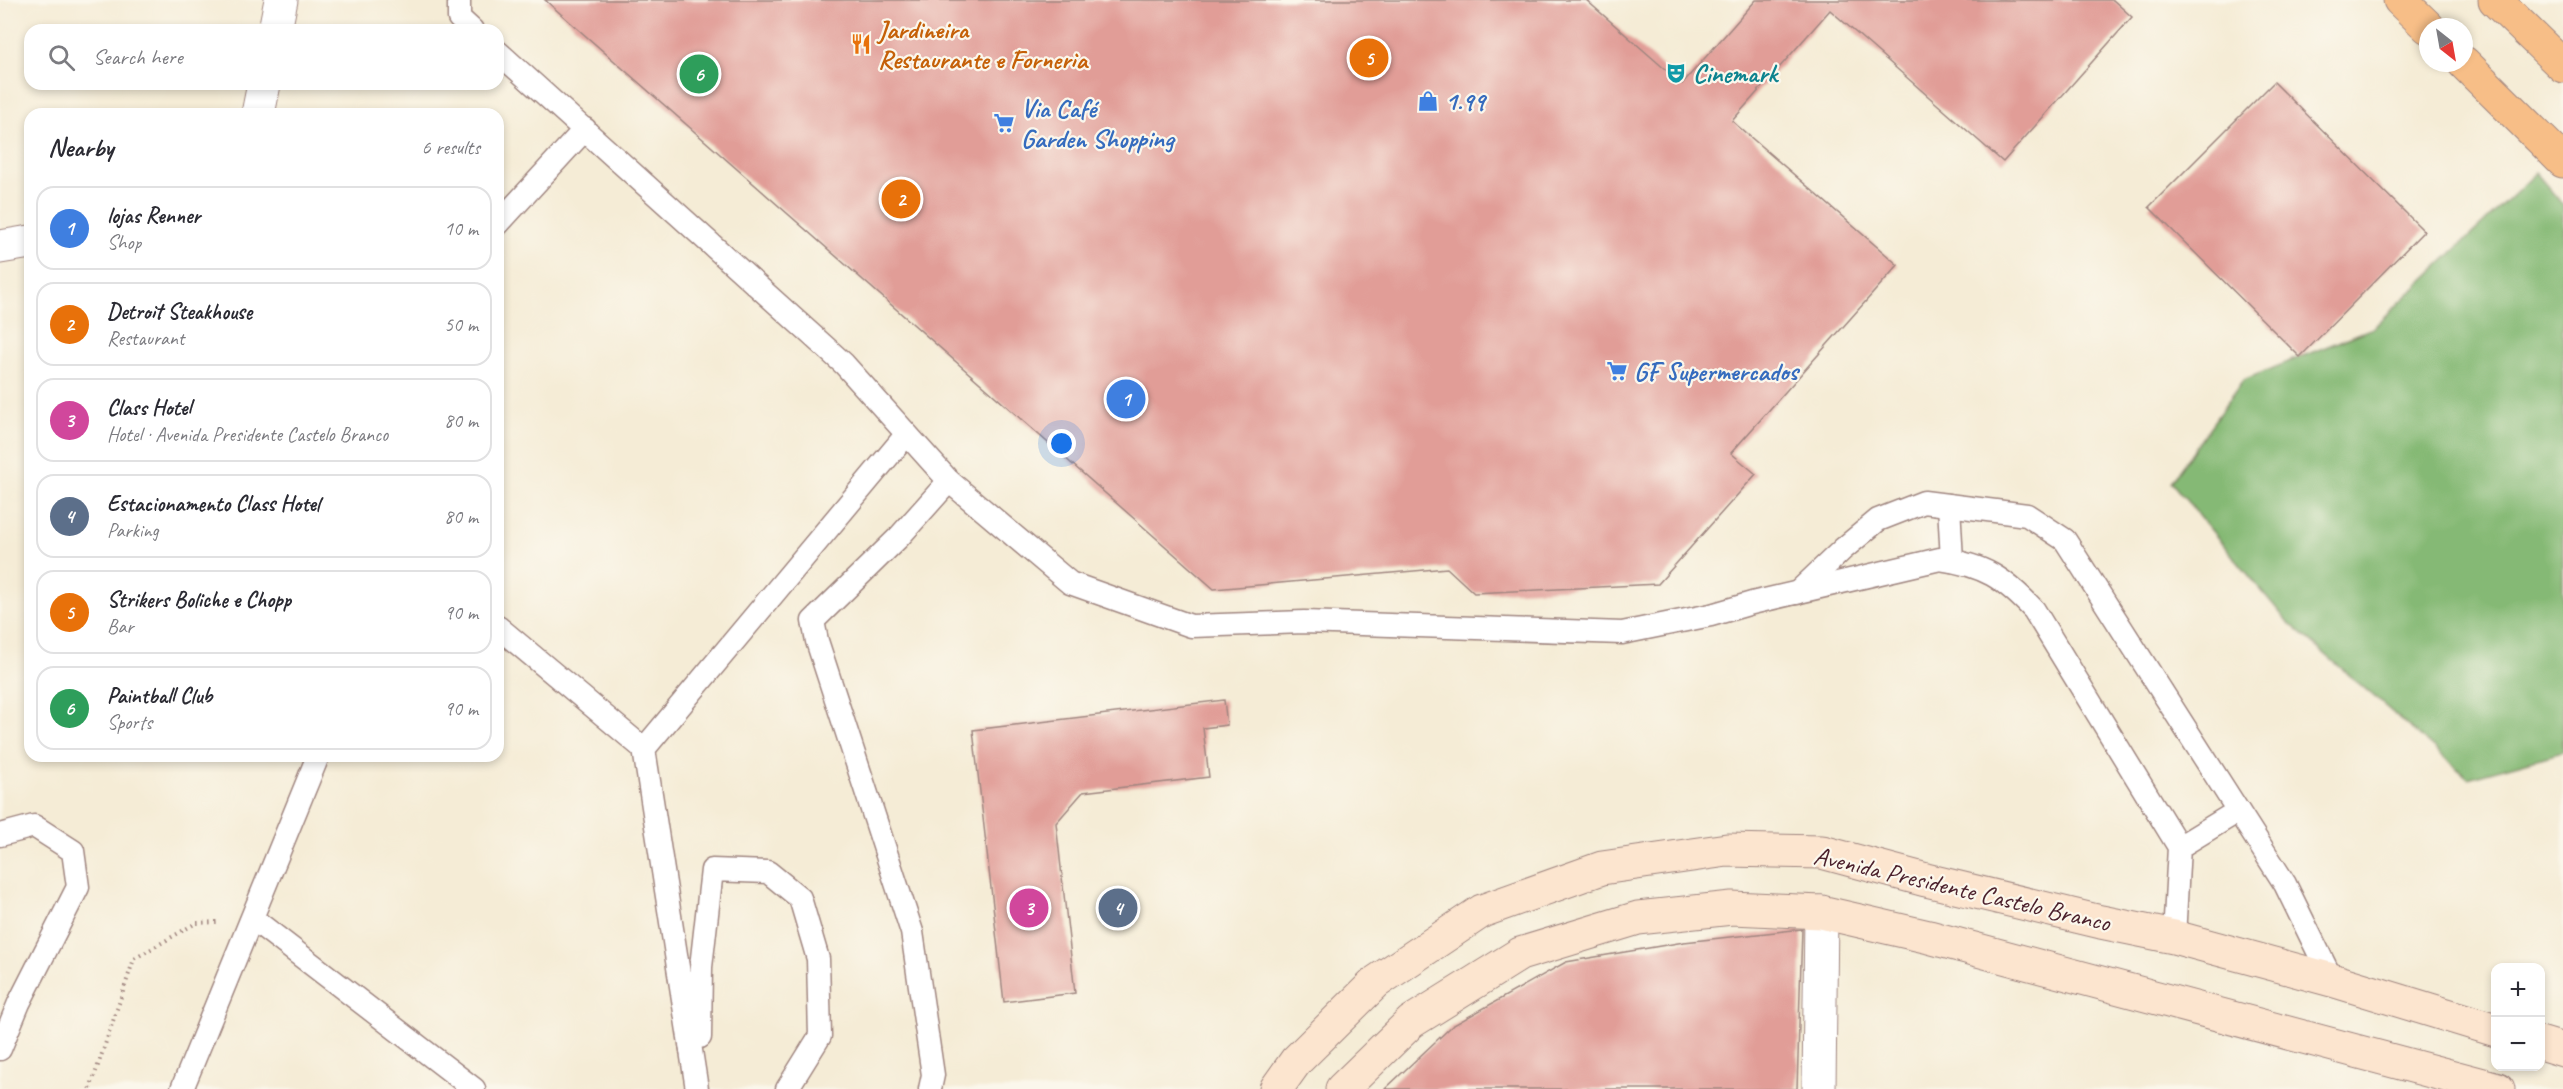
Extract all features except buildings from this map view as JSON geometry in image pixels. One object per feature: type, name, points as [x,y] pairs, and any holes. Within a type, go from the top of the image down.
[{"type":"highway","points":[[2400,0],[2419,18]]},
{"type":"highway","points":[[2495,0],[2563,66]]},
{"type":"highway","points":[[2473,72],[2563,161]]},
{"type":"main road","name":"Avenida Presidente Castelo Branco","points":[[1276,1089],[1296,1061],[1376,982],[1482,911],[1602,868],[1727,850],[1822,852],[1926,880],[2174,937],[2332,980],[2491,1028]]},
{"type":"main road","points":[[1342,1089],[1411,1022],[1520,954],[1638,918],[1732,908],[1821,912],[1952,943],[2498,1089]]},
{"type":"main road","points":[[2545,1044],[2563,1050]]},
{"type":"street","points":[[276,24],[281,0]]},
{"type":"street","points":[[259,108],[263,90]]},
{"type":"street","points":[[0,247],[24,243]]},
{"type":"street","points":[[1819,1089],[1821,912]]},
{"type":"lane","points":[[459,0],[459,18],[466,24]]},
{"type":"lane","points":[[504,57],[844,364],[949,481],[1070,583],[1191,626],[1304,622],[1622,633],[1711,615],[1940,559],[1969,564],[2009,583],[2034,609],[2179,847],[2174,937]]},
{"type":"lane","points":[[504,217],[585,129]]},
{"type":"lane","points":[[644,749],[906,435]]},
{"type":"lane","points":[[930,1089],[933,1075],[912,932],[817,641],[813,621],[899,537],[949,481]]},
{"type":"lane","points":[[1796,594],[1843,549],[1878,520],[1924,502],[2027,514],[2066,540],[2285,884],[2332,980]]},
{"type":"lane","points":[[1949,505],[1952,561]]},
{"type":"lane","points":[[504,632],[644,749],[698,1089]]},
{"type":"lane","points":[[182,1089],[316,762]]},
{"type":"lane","points":[[2179,847],[2238,811]]},
{"type":"lane","points":[[0,835],[34,826],[73,851],[78,887],[20,1003],[0,1049]]},
{"type":"lane","points":[[698,1089],[701,967],[712,870],[768,872],[800,898],[818,959],[820,1036],[787,1089]]},
{"type":"lane","points":[[253,919],[474,1089]]},
{"type":"path","points":[[90,1089],[134,958],[196,923],[253,919]]},
{"type":"green space","points":[[2536,173],[2563,205],[2563,752],[2468,778],[2287,621],[2171,482],[2243,380],[2373,328]]},
{"type":"place","name":"Jardineira Restaurante e Forneria","points":[[861,44]]},
{"type":"place","name":"Strikers Boliche e Chopp","points":[[1369,58]]},
{"type":"place","name":"Cinemark","points":[[1676,73]]},
{"type":"place","name":"Paintball Club","points":[[699,74]]},
{"type":"place","name":"1.99","points":[[1428,101]]},
{"type":"place","name":"Via Café Garden Shopping","points":[[1004,123]]},
{"type":"place","name":"Detroit Steakhouse","points":[[901,199]]},
{"type":"place","name":"GF Supermercados","points":[[1617,371]]},
{"type":"place","name":"lojas Renner","points":[[1126,399]]},
{"type":"place","name":"Class Hotel","points":[[1029,908]]},
{"type":"place","name":"Estacionamento Class Hotel","points":[[1118,908]]}]
